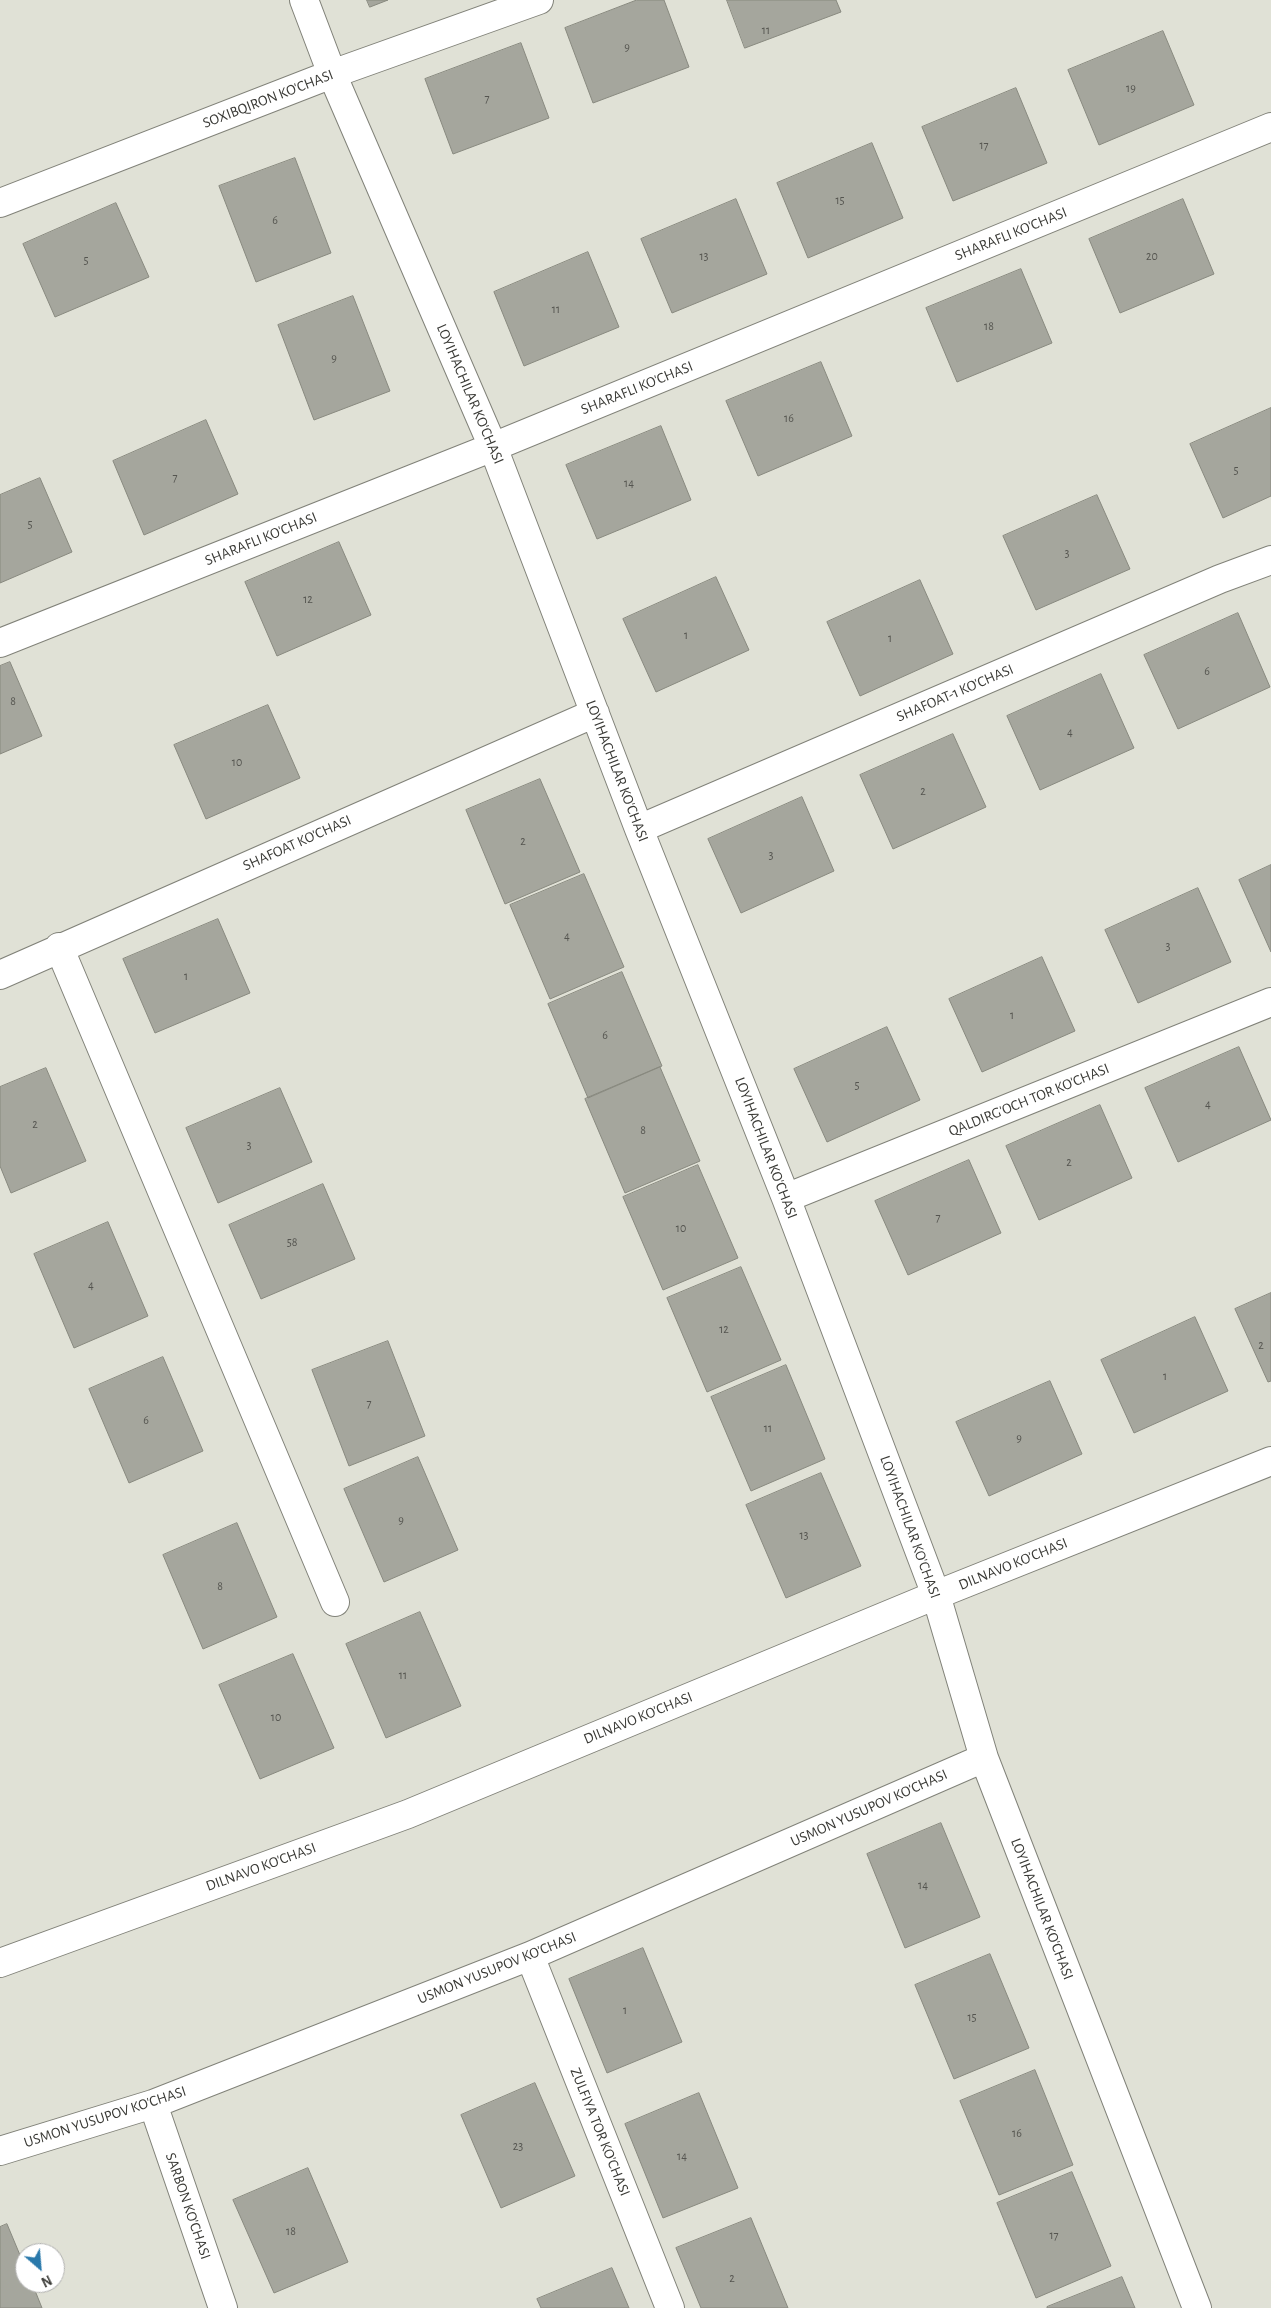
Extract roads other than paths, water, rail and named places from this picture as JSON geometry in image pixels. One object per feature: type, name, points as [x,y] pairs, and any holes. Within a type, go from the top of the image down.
[{"type":"street","name":"LOYIHACHILAR KO'CHASI","points":[[304,0],[332,74],[493,447],[639,829],[786,1198],[936,1595],[984,1758],[1197,2308]]},
{"type":"street","name":"SOXIBQIRON KO'CHASI","points":[[0,204],[332,74],[539,0]]},
{"type":"street","name":"SHARAFLI KO'CHASI","points":[[0,643],[493,447],[1271,127]]},
{"type":"street","name":"SHAFOAT-1 KO'CHASI","points":[[639,829],[1211,583],[1271,560]]},
{"type":"street","name":"SHAFOAT KO'CHASI","points":[[0,974],[595,713]]},
{"type":"street","points":[[59,947],[335,1602]]},
{"type":"street","name":"QALDIRG'OCH TOR KO'CHASI","points":[[786,1198],[1271,1002]]},
{"type":"street","name":"DILNAVO KO'CHASI","points":[[0,1963],[408,1814],[936,1595],[1271,1461]]},
{"type":"street","name":"USMON YUSUPOV KO'CHASI","points":[[0,2150],[153,2104],[530,1956],[984,1758]]},
{"type":"street","name":"ZULFIYA TOR KO'CHASI","points":[[530,1956],[670,2308]]},
{"type":"street","name":"SARBON KO'CHASI","points":[[153,2104],[223,2308]]}]
